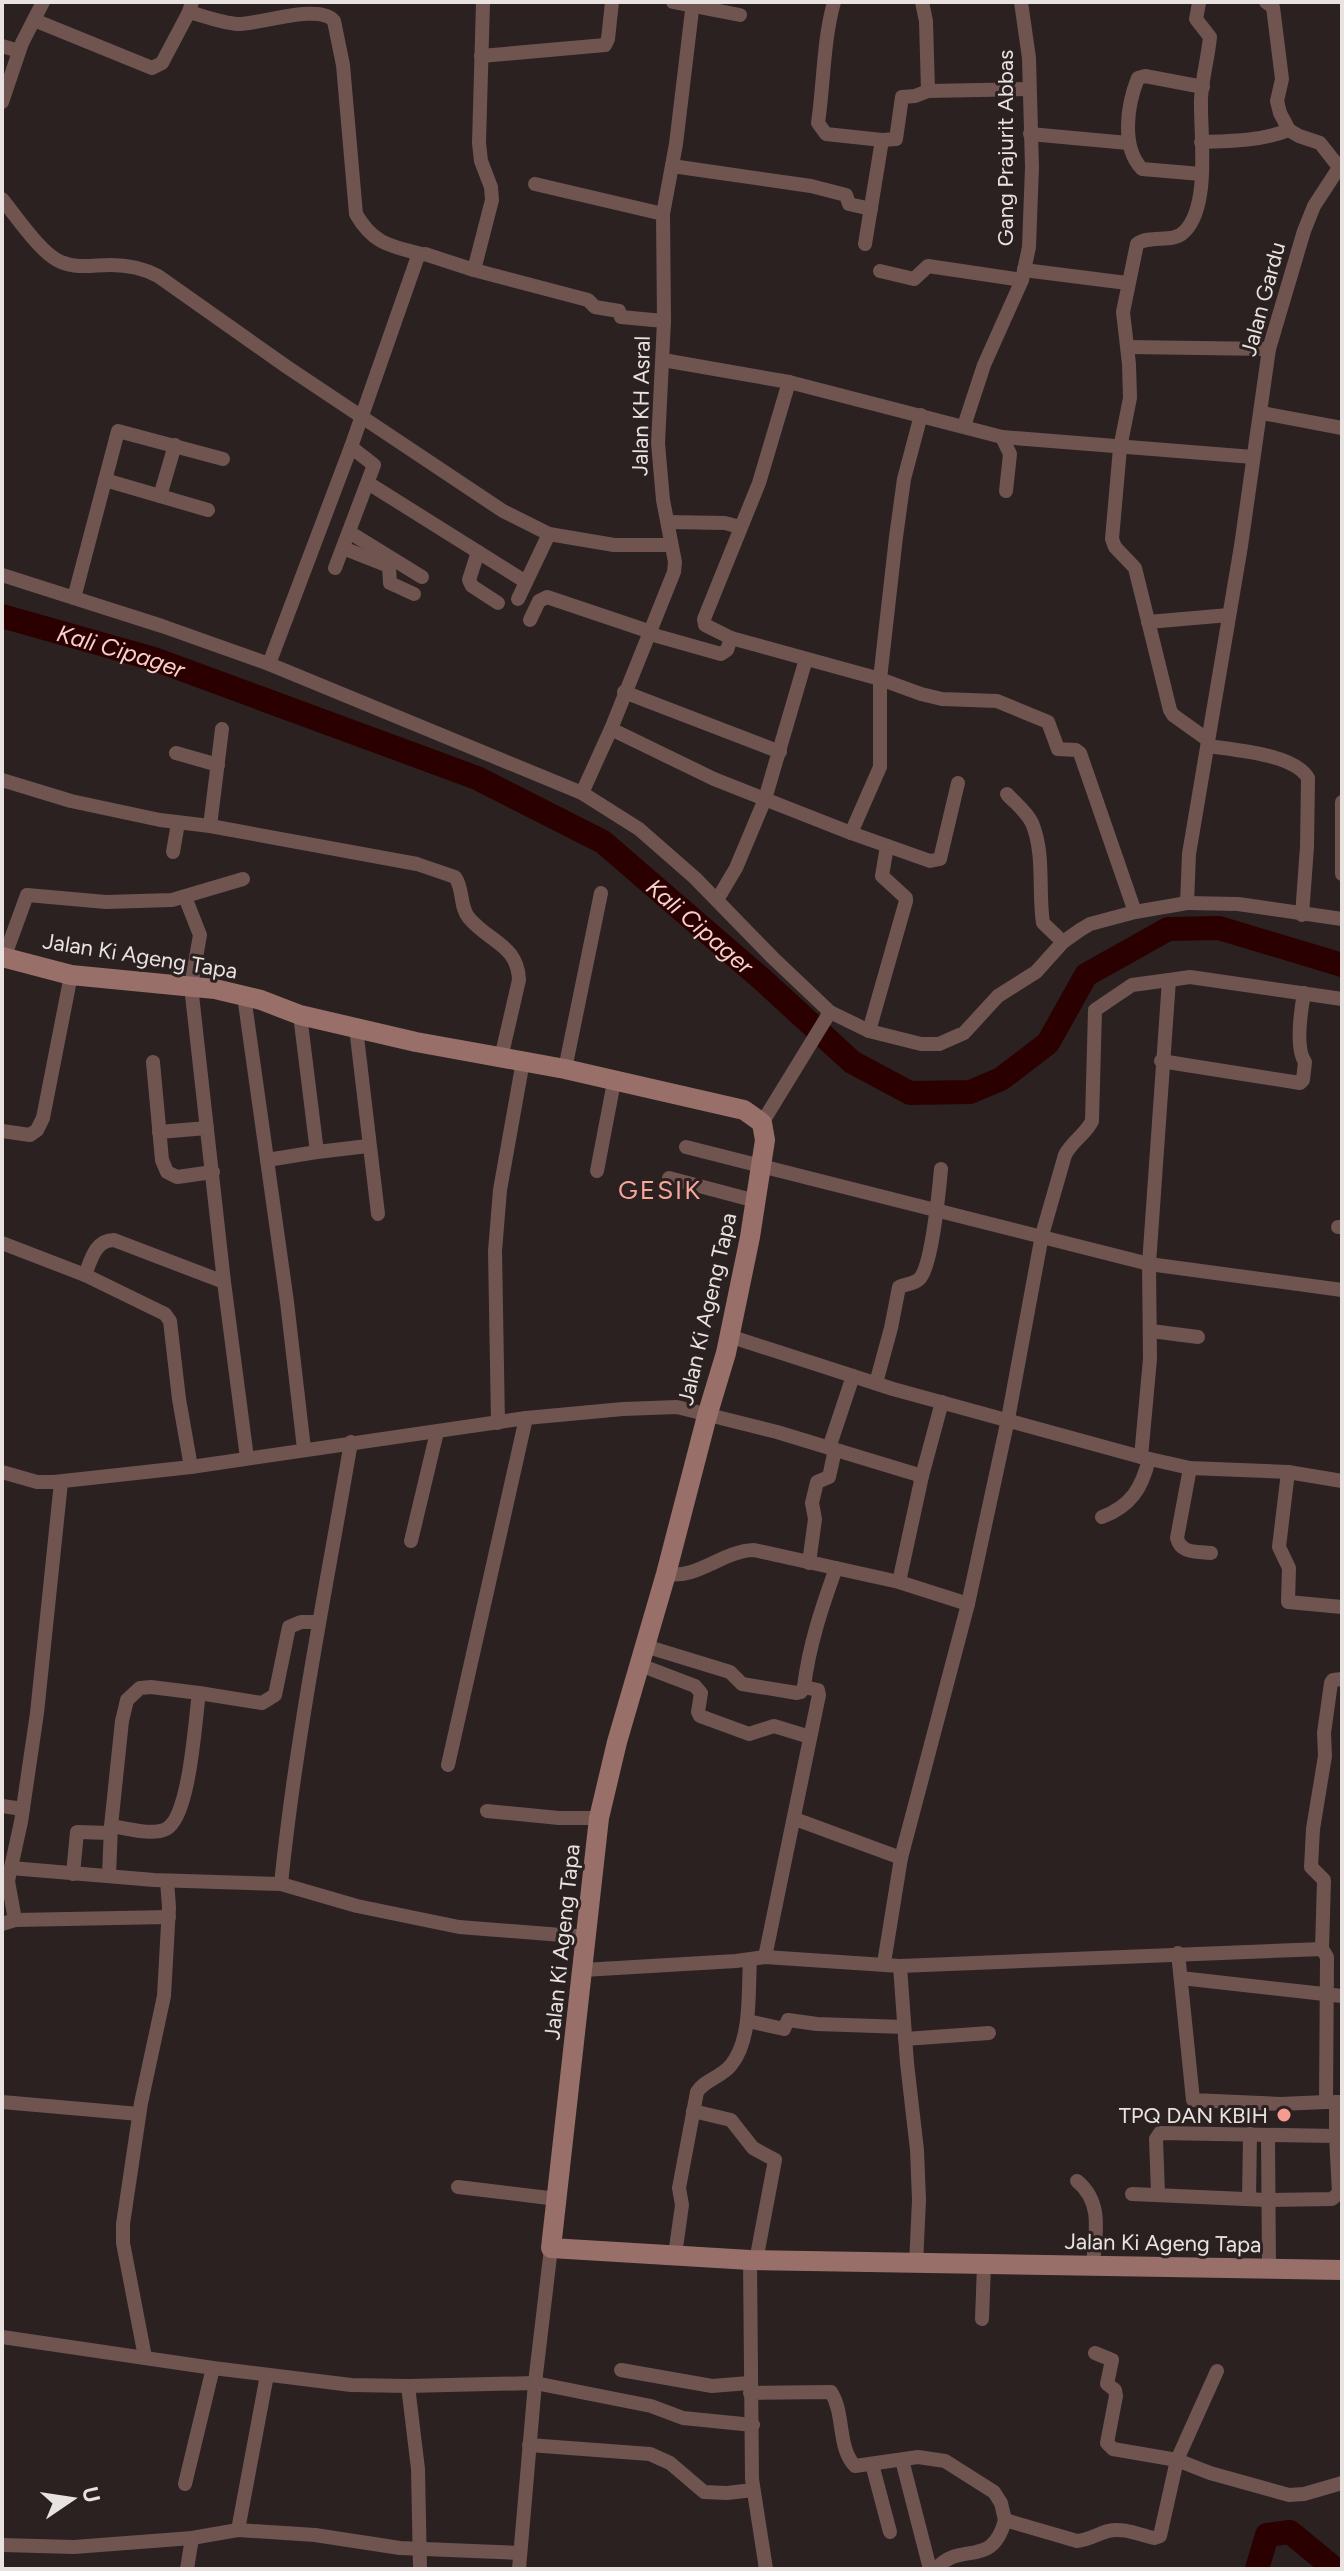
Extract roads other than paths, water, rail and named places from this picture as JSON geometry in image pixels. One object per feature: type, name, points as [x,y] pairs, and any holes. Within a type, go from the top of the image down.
[{"type":"street","points":[[2,102],[19,51],[43,2]]},
{"type":"street","points":[[474,270],[492,200],[479,143],[483,2]]},
{"type":"street","points":[[481,56],[605,45],[612,2]]},
{"type":"street","points":[[673,2],[740,15]]},
{"type":"street","points":[[834,2],[826,33],[818,123],[826,134],[895,140],[902,97],[928,91],[1028,89]]},
{"type":"street","points":[[922,2],[926,21],[928,91]]},
{"type":"street","name":"Gang Prajurit Abbas","points":[[964,426],[984,365],[1023,275],[1029,247],[1029,58],[1021,2]]},
{"type":"street","points":[[1266,2],[1273,7],[1280,46],[1282,85],[1277,101],[1289,130],[1320,143],[1340,164]]},
{"type":"street","points":[[1199,3],[1196,19],[1210,37],[1203,87],[1199,200],[1186,231],[1176,238],[1142,240],[1137,244],[1127,283],[1123,312],[1130,398],[1120,448],[1113,544],[1134,564],[1173,715],[1208,743],[1290,763],[1302,768],[1308,778],[1302,915]]},
{"type":"street","name":"Jalan KH Asral","points":[[582,793],[674,572],[659,474],[658,443],[664,321],[663,214],[693,4]]},
{"type":"street","points":[[34,20],[152,68],[162,63],[191,7],[236,24],[324,8],[334,21],[343,65],[356,214],[363,226],[381,243],[588,300],[595,307],[619,311],[620,317],[664,321]]},
{"type":"street","points":[[2,46],[19,51]]},
{"type":"street","points":[[1201,174],[1142,169],[1128,143],[1131,101],[1138,78],[1145,76],[1203,87]]},
{"type":"street","points":[[1201,142],[1254,140],[1289,130]]},
{"type":"street","points":[[1030,134],[1128,143]]},
{"type":"street","points":[[865,244],[882,140]]},
{"type":"street","name":"Jalan Gardu","points":[[1187,903],[1189,854],[1262,413],[1269,349],[1304,231],[1314,206],[1340,164]]},
{"type":"street","points":[[672,166],[811,186],[846,195],[849,204],[871,209]]},
{"type":"street","points":[[535,184],[663,214]]},
{"type":"street","points":[[2,199],[48,253],[59,261],[86,267],[134,267],[158,276],[503,511],[549,534],[614,545],[671,545]]},
{"type":"street","points":[[269,664],[351,447],[409,279],[421,254]]},
{"type":"street","points":[[880,271],[914,279],[928,266],[1127,283]]},
{"type":"street","points":[[1128,347],[1269,349]]},
{"type":"street","points":[[663,360],[789,382],[1002,437],[1253,457]]},
{"type":"street","points":[[789,382],[759,483],[704,619],[705,625],[731,638],[942,699],[997,701],[1048,722],[1058,749],[1080,753],[1135,912]]},
{"type":"street","points":[[1262,413],[1342,428]]},
{"type":"street","points":[[851,833],[880,767],[880,679],[900,504],[921,415]]},
{"type":"street","points":[[74,598],[118,431],[223,459]]},
{"type":"street","points":[[1002,437],[1010,454],[1006,491]]},
{"type":"street","points":[[160,496],[175,445]]},
{"type":"street","points":[[335,568],[374,465],[351,447]]},
{"type":"street","points":[[105,480],[208,510]]},
{"type":"street","points":[[368,483],[526,582]]},
{"type":"street","points":[[668,522],[725,523],[740,527]]},
{"type":"street","points":[[349,532],[422,577]]},
{"type":"street","points":[[518,599],[549,534]]},
{"type":"street","points":[[343,548],[389,567],[390,583]]},
{"type":"street","points":[[478,552],[469,580],[472,586],[498,603]]},
{"type":"street","points":[[390,583],[399,563]]},
{"type":"street","points":[[2,575],[269,664],[582,793],[639,829],[717,900],[828,1015],[869,1031],[933,1045],[958,1036],[975,1023],[998,996],[1043,966],[1063,942],[1090,924],[1135,912],[1187,903],[1238,904],[1342,919]]},
{"type":"street","points":[[390,583],[414,594]]},
{"type":"street","points":[[530,620],[539,601],[547,597],[721,654],[727,650],[731,638]]},
{"type":"street","points":[[1148,622],[1229,615]]},
{"type":"street","points":[[717,900],[736,868],[765,799],[806,659]]},
{"type":"street","points":[[624,692],[780,752]]},
{"type":"street","points":[[210,826],[222,729]]},
{"type":"street","points":[[611,729],[714,779],[930,861],[938,860],[958,783]]},
{"type":"street","points":[[176,753],[218,765]]},
{"type":"street","points":[[2,780],[71,801],[178,823],[210,826],[417,864],[455,877],[470,920],[515,957],[519,968],[501,1058]]},
{"type":"street","points":[[1007,794],[1027,815],[1034,832],[1039,856],[1043,923],[1063,942]]},
{"type":"street","points":[[1342,802],[1342,874]]},
{"type":"street","points":[[173,852],[178,823]]},
{"type":"street","points":[[869,1031],[906,901],[882,876],[887,846]]},
{"type":"street","points":[[12,960],[27,895],[106,902],[172,900],[243,879]]},
{"type":"street","points":[[565,1069],[601,893]]},
{"type":"street","points":[[185,897],[197,924],[191,986],[247,1458]]},
{"type":"street","name":"Jalan Ki Ageng Tapa","points":[[12,960],[71,975],[191,986],[244,996],[300,1015],[356,1028],[565,1069],[744,1110],[762,1123],[765,1140],[756,1201],[729,1336],[666,1574],[617,1742],[599,1818],[535,2383],[519,2569]]},
{"type":"street","points":[[2,1131],[30,1135],[37,1130],[43,1118],[71,975]]},
{"type":"street","points":[[884,1963],[901,1858],[968,1604],[1008,1419],[1042,1235],[1069,1145],[1092,1121],[1095,1008],[1132,985],[1190,977],[1342,999]]},
{"type":"street","points":[[1102,1517],[1113,1513],[1134,1497],[1144,1478],[1151,1331],[1149,1264],[1169,980]]},
{"type":"street","points":[[1161,1061],[1300,1083],[1305,1062],[1301,1056],[1299,1028],[1304,993]]},
{"type":"street","points":[[244,996],[287,1302],[304,1449]]},
{"type":"street","points":[[300,1015],[317,1152]]},
{"type":"street","points":[[762,1123],[828,1015]]},
{"type":"street","points":[[356,1028],[378,1214]]},
{"type":"street","points":[[498,1423],[495,1251],[500,1190],[523,1061]]},
{"type":"street","points":[[153,1062],[162,1160],[171,1176],[213,1172]]},
{"type":"street","points":[[597,1171],[614,1082]]},
{"type":"street","points":[[159,1132],[207,1128]]},
{"type":"street","points":[[267,1160],[368,1146]]},
{"type":"street","points":[[686,1147],[1149,1264],[1342,1290]]},
{"type":"street","points":[[876,1383],[899,1287],[915,1283],[923,1274],[937,1212],[941,1169]]},
{"type":"street","points":[[669,1178],[756,1201]]},
{"type":"street","points":[[85,1275],[95,1250],[101,1243],[114,1240],[224,1282]]},
{"type":"street","points":[[2,1243],[85,1275],[157,1310],[170,1321],[191,1467]]},
{"type":"street","points":[[1151,1331],[1198,1337]]},
{"type":"street","points":[[729,1336],[876,1383],[1145,1458],[1190,1468],[1288,1472],[1342,1481]]},
{"type":"street","points":[[809,1563],[815,1519],[812,1503],[817,1482],[829,1477],[832,1449],[853,1376]]},
{"type":"street","points":[[899,1582],[942,1402]]},
{"type":"street","points":[[2,1472],[37,1482],[61,1482],[191,1467],[526,1418],[668,1407],[777,1432],[922,1476]]},
{"type":"street","points":[[448,1765],[526,1418]]},
{"type":"street","points":[[411,1541],[437,1432]]},
{"type":"street","points":[[281,1884],[287,1820],[351,1442]]},
{"type":"street","points":[[1190,1468],[1177,1538],[1184,1550],[1211,1553]]},
{"type":"street","points":[[1288,1472],[1279,1547],[1289,1568],[1288,1602],[1342,1607]]},
{"type":"street","points":[[61,1482],[37,1713],[8,1888],[8,1922],[169,1917]]},
{"type":"street","points":[[666,1574],[690,1574],[741,1550],[754,1550],[899,1582],[968,1604]]},
{"type":"street","points":[[642,1656],[707,1663],[730,1672],[742,1684],[801,1692],[814,1632],[836,1568]]},
{"type":"street","points":[[109,1876],[111,1830],[127,1700],[140,1688],[151,1687],[262,1703],[271,1700],[275,1695],[289,1627],[301,1622],[319,1622]]},
{"type":"street","points":[[642,1656],[699,1689]]},
{"type":"street","points":[[707,1663],[699,1689],[700,1716],[749,1734],[774,1726],[810,1737]]},
{"type":"street","points":[[1132,2194],[1267,2200],[1332,2199],[1339,2193],[1332,1994],[1327,1957],[1322,1949],[1324,1880],[1311,1864],[1331,1683],[1342,1679]]},
{"type":"street","points":[[675,2255],[682,2205],[679,2188],[698,2088],[726,2071],[735,2061],[748,2021],[758,1958],[795,1819],[819,1695],[818,1690],[804,1687]]},
{"type":"street","points":[[73,1874],[77,1832],[160,1831],[174,1824],[184,1802],[199,1693]]},
{"type":"street","points":[[2,1806],[23,1809]]},
{"type":"street","points":[[487,1811],[559,1818],[599,1818]]},
{"type":"street","points":[[795,1819],[901,1858]]},
{"type":"street","points":[[11,1868],[167,1881],[281,1884],[357,1906],[459,1927],[587,1937]]},
{"type":"street","points":[[145,2357],[123,2243],[123,2224],[139,2114],[164,1996],[169,1917],[167,1881]]},
{"type":"street","points":[[583,1970],[758,1958],[900,1966],[1322,1949]]},
{"type":"street","points":[[1178,1953],[1194,2101],[1335,2102]]},
{"type":"street","points":[[900,1966],[917,2150],[919,2200],[916,2264]]},
{"type":"street","points":[[1181,1978],[1332,1994]]},
{"type":"street","points":[[748,2021],[784,2029],[788,2020],[904,2033],[989,2033]]},
{"type":"street","points":[[2,2102],[139,2114]]},
{"type":"street","points":[[693,2111],[731,2120],[753,2148],[775,2160],[751,2268],[753,2490],[766,2569]]},
{"type":"street","points":[[1158,2193],[1156,2139],[1160,2133],[1336,2136]]},
{"type":"street","points":[[1249,2199],[1250,2134]]},
{"type":"street","points":[[1268,2135],[1269,2268]]},
{"type":"street","points":[[1077,2181],[1087,2189],[1095,2206],[1093,2265]]},
{"type":"street","points":[[458,2187],[557,2199]]},
{"type":"street","name":"Jalan Ki Ageng Tapa","points":[[550,2257],[675,2255],[751,2268],[916,2264],[984,2271],[1093,2265],[1342,2270]]},
{"type":"street","points":[[982,2319],[984,2271]]},
{"type":"street","points":[[2,2337],[351,2385],[535,2383],[651,2406],[683,2418],[753,2425]]},
{"type":"street","points":[[1095,2353],[1112,2360],[1107,2384],[1115,2390],[1116,2396],[1107,2435],[1110,2447],[1177,2460],[1210,2473],[1289,2495],[1342,2483]]},
{"type":"street","points":[[185,2484],[213,2368]]},
{"type":"street","points":[[621,2370],[712,2386],[831,2392],[837,2404],[849,2458],[855,2466],[933,2457],[986,2485],[1001,2503],[1005,2520],[994,2543],[984,2551],[949,2556],[936,2569]]},
{"type":"street","points":[[1005,2520],[1077,2541],[1120,2530],[1154,2538],[1160,2536],[1177,2460],[1217,2371]]},
{"type":"street","points":[[238,2530],[267,2375]]},
{"type":"street","points":[[403,2386],[418,2469],[410,2548],[420,2569]]},
{"type":"street","points":[[529,2445],[650,2454],[670,2463],[704,2492],[753,2490]]},
{"type":"street","points":[[902,2460],[930,2569]]},
{"type":"street","points":[[872,2464],[890,2532]]},
{"type":"street","points":[[2,2545],[74,2547],[192,2538],[238,2530],[315,2535],[410,2548],[520,2553]]},
{"type":"street","points":[[187,2569],[192,2538]]},
{"type":"waterway","name":"Kali Cipager","points":[[2,616],[154,659],[477,778],[603,842],[764,981],[852,1062],[910,1093],[970,1092],[1001,1079],[1048,1043],[1086,975],[1168,929],[1219,928],[1342,965]]},
{"type":"waterway","points":[[1257,2569],[1267,2535],[1290,2532],[1335,2569]]},
{"type":"place","name":"TPQ DAN KBIH","points":[[1284,2115]]},
{"type":"district","name":"GESIK","points":[[660,1190]]}]
